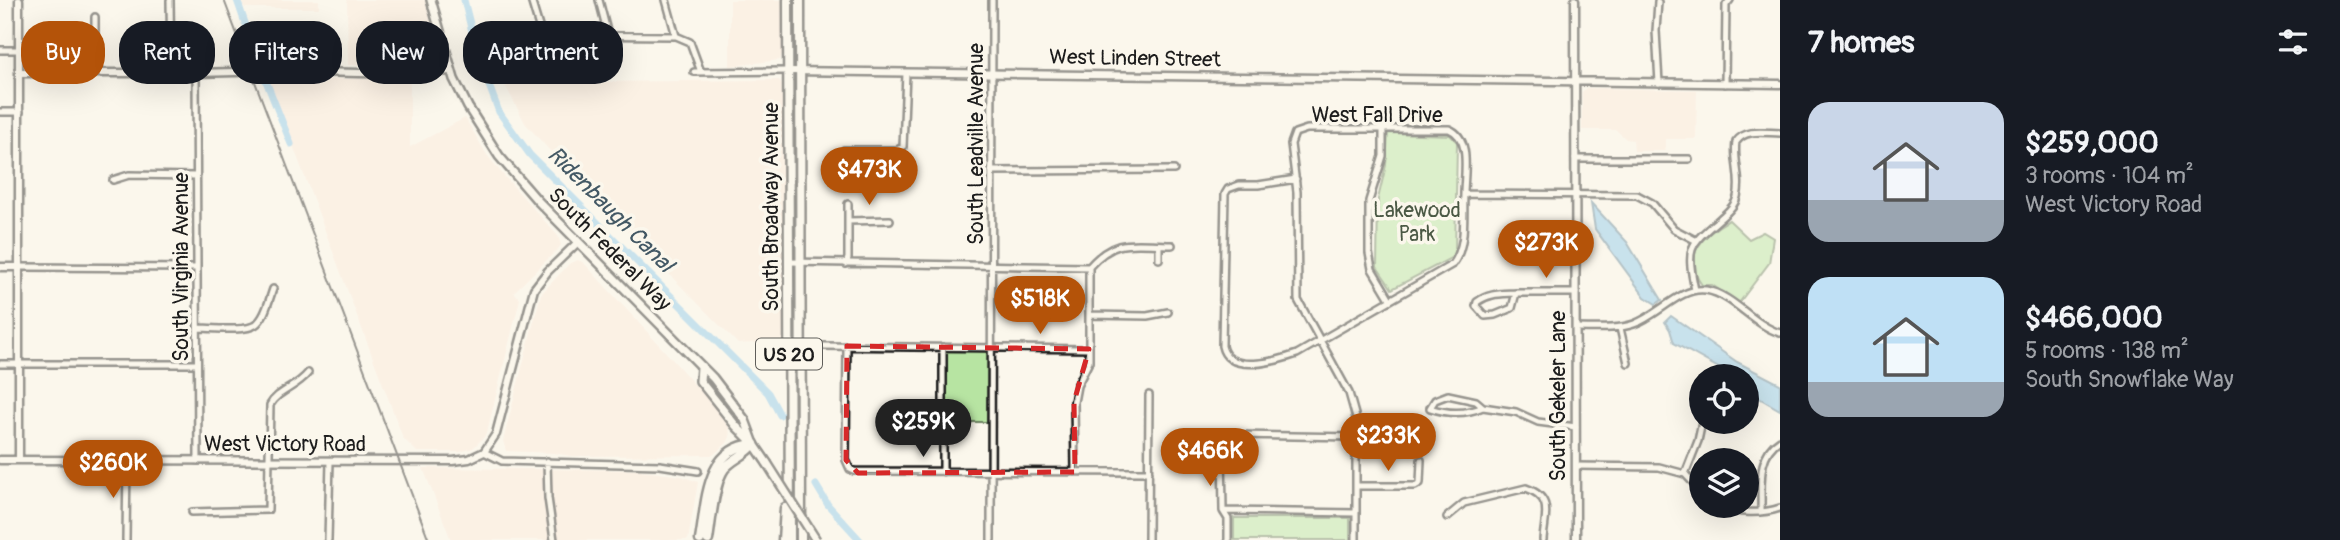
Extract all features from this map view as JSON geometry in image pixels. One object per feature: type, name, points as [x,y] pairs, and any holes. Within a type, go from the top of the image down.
[{"type":"main road","name":"South Federal Way","points":[[431,0],[451,71],[468,107],[499,156],[527,190],[713,378],[745,420],[754,444],[816,540]]},
{"type":"main road","name":"South Broadway Avenue","points":[[788,0],[790,540]]},
{"type":"main road","name":"South Broadway Avenue","points":[[800,0],[802,540]]},
{"type":"main road","points":[[700,540],[717,464],[740,445],[754,444]]},
{"type":"main road","points":[[708,540],[721,473],[734,460],[746,454],[754,444]]},
{"type":"main road","points":[[783,540],[789,467]]},
{"type":"street","points":[[19,0],[19,460]]},
{"type":"street","points":[[170,0],[170,21]]},
{"type":"street","points":[[531,0],[538,21]]},
{"type":"street","points":[[599,0],[604,21]]},
{"type":"street","points":[[623,35],[676,36],[666,0]]},
{"type":"street","name":"South Leadville Avenue","points":[[991,540],[992,0]]},
{"type":"street","name":"South Gekeler Lane","points":[[1575,0],[1576,540]]},
{"type":"street","points":[[1725,84],[1726,5],[1730,0]]},
{"type":"street","points":[[1658,2],[1656,31],[1659,83]]},
{"type":"street","name":"West Linden Street","points":[[676,36],[690,42],[697,72],[991,72],[1780,84]]},
{"type":"street","points":[[0,50],[19,50]]},
{"type":"street","points":[[215,72],[403,74],[451,71]]},
{"type":"street","points":[[844,150],[897,150],[903,147],[906,73]]},
{"type":"street","name":"South Virginia Avenue","points":[[196,84],[198,461]]},
{"type":"street","points":[[0,112],[20,112]]},
{"type":"street","name":"West Fall Drive","points":[[1296,179],[1292,137],[1295,133],[1307,129],[1450,129],[1459,134],[1464,144],[1464,194]]},
{"type":"street","points":[[1383,129],[1382,156],[1369,201],[1369,253],[1372,269],[1390,299]]},
{"type":"street","points":[[1695,290],[1691,250],[1695,240],[1735,203],[1738,185],[1735,147],[1740,137],[1750,132],[1780,133]]},
{"type":"street","points":[[1576,159],[1689,159]]},
{"type":"street","points":[[991,171],[1174,170]]},
{"type":"street","points":[[113,180],[129,175],[196,176]]},
{"type":"street","points":[[1356,540],[1356,418],[1349,393],[1319,341],[1298,300],[1296,179],[1239,185],[1228,189],[1225,194],[1222,346],[1225,357],[1233,362],[1263,363],[1288,358],[1319,341],[1390,299],[1453,264],[1460,254],[1464,194],[1637,195],[1659,210],[1674,229],[1695,240]]},
{"type":"street","points":[[846,264],[848,204]]},
{"type":"street","points":[[848,221],[890,220]]},
{"type":"street","points":[[578,242],[534,289],[496,433],[484,452],[502,461],[660,465],[698,471]]},
{"type":"street","points":[[1075,472],[1074,402],[1077,386],[1088,362],[1089,267],[1100,254],[1116,245],[1172,245]]},
{"type":"street","points":[[1159,245],[1159,259]]},
{"type":"street","points":[[789,262],[1089,267]]},
{"type":"street","points":[[0,267],[197,268]]},
{"type":"street","points":[[198,328],[247,328],[255,325],[261,319],[273,289]]},
{"type":"street","points":[[1576,328],[1620,328],[1646,319],[1681,295],[1695,290],[1707,290],[1719,295],[1760,324],[1780,333]]},
{"type":"street","points":[[1516,293],[1512,308],[1495,316],[1485,316],[1476,306],[1483,297],[1493,294],[1516,293],[1576,293]]},
{"type":"street","points":[[1090,315],[1147,316],[1168,313]]},
{"type":"street","points":[[1620,328],[1628,363]]},
{"type":"street","points":[[821,346],[1088,349]]},
{"type":"street","points":[[848,346],[846,460],[850,468],[858,473],[1149,472]]},
{"type":"street","points":[[943,347],[943,472]]},
{"type":"street","points":[[0,364],[197,364]]},
{"type":"street","points":[[192,512],[268,510],[270,405],[273,399],[296,386],[309,373]]},
{"type":"street","points":[[1148,540],[1149,395]]},
{"type":"street","points":[[1483,407],[1476,401],[1448,395],[1435,400],[1430,408],[1445,413],[1471,412],[1483,407],[1516,412],[1538,422],[1576,427]]},
{"type":"street","points":[[1685,474],[1699,434]]},
{"type":"street","points":[[1228,540],[1228,519],[1223,510],[1222,448],[1225,437],[1356,437]]},
{"type":"street","points":[[1780,440],[1772,445],[1765,455],[1761,512],[1780,508]]},
{"type":"street","name":"West Victory Road","points":[[0,460],[453,461],[469,459],[484,452]]},
{"type":"street","points":[[1356,486],[1415,486],[1420,483],[1421,460]]},
{"type":"street","points":[[127,461],[127,540]]},
{"type":"street","points":[[328,540],[330,461]]},
{"type":"street","points":[[547,461],[548,498],[554,540]]},
{"type":"street","points":[[1576,466],[1659,467],[1685,474],[1689,478]]},
{"type":"street","points":[[1447,517],[1464,503],[1526,488],[1537,494],[1546,508],[1543,540]]},
{"type":"street","points":[[1223,510],[1356,513]]},
{"type":"highlighted area","points":[[847,346],[1089,349],[1074,402],[1075,472],[858,473],[846,460]]},
{"type":"shaded area","points":[[241,0],[319,0],[319,8],[244,8]]},
{"type":"shaded area","points":[[347,0],[425,0],[431,21],[356,21],[356,65],[348,65]]},
{"type":"shaded area","points":[[730,0],[782,0],[780,60],[730,66]]},
{"type":"shaded area","points":[[342,79],[356,79],[356,84],[410,84],[410,147],[465,118],[487,155],[558,236],[561,245],[558,249],[514,292],[520,299],[484,437],[473,448],[460,452],[417,452],[403,438],[270,84],[342,84]]},
{"type":"shaded area","points":[[779,80],[782,85],[784,341],[738,344],[576,180],[525,123],[505,84],[623,84],[623,82]]},
{"type":"shaded area","points":[[1586,88],[1697,90],[1696,139],[1665,139],[1665,151],[1634,151],[1633,140],[1626,139],[1616,130],[1582,130],[1582,92]]},
{"type":"shaded area","points":[[578,260],[584,263],[671,358],[729,427],[730,437],[727,443],[713,455],[571,456],[506,451],[503,441],[541,294],[570,263]]},
{"type":"shaded area","points":[[423,468],[635,470],[681,476],[698,482],[688,540],[451,540]]},
{"type":"green space","name":"Lakewood Park","points":[[1388,133],[1450,135],[1457,142],[1455,253],[1451,258],[1392,289],[1377,267],[1378,199],[1386,165]]},
{"type":"green space","points":[[1729,220],[1749,239],[1763,232],[1773,238],[1769,263],[1739,303],[1712,285],[1702,285],[1694,264],[1698,246]]},
{"type":"green space","points":[[945,350],[988,351],[987,422],[944,422]]},
{"type":"green space","points":[[1234,518],[1350,518],[1350,540],[1234,540]]},
{"type":"water","points":[[1591,203],[1627,242],[1662,300],[1656,304],[1645,297],[1595,229]]},
{"type":"water","points":[[1671,316],[1741,364],[1712,364],[1674,343],[1665,322]]},
{"type":"water","points":[[1759,373],[1780,384],[1780,410],[1759,398]]},
{"type":"waterway","points":[[237,0],[244,21]]},
{"type":"waterway","name":"Ridenbaugh Canal","points":[[464,0],[478,56],[499,112],[530,155],[768,393],[780,415]]},
{"type":"waterway","points":[[267,84],[291,144]]},
{"type":"waterway","name":"Ridenbaugh Canal","points":[[816,485],[828,505],[860,540]]},
{"type":"railway","points":[[224,0],[429,540]]}]
